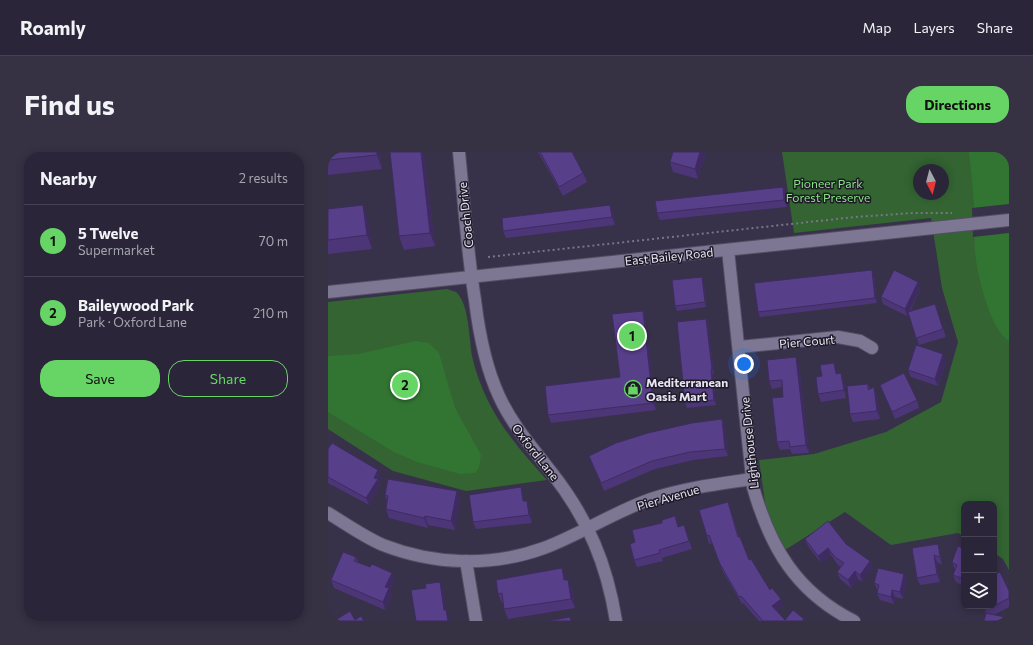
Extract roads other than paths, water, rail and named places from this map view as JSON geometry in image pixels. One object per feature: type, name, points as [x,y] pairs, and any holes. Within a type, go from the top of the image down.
[{"type":"street","name":"Coach Drive","points":[[459,152],[471,278]]},
{"type":"street","name":"East Bailey Road","points":[[328,292],[1009,220]]},
{"type":"street","name":"Lighthouse Drive","points":[[728,250],[752,479],[763,521],[776,548],[787,565],[810,592],[831,608],[854,621]]},
{"type":"street","name":"Oxford Lane","points":[[471,278],[479,331],[487,365],[499,398],[522,436],[571,498],[588,527],[603,562],[616,621]]},
{"type":"street","name":"Pier Court","points":[[739,347],[838,338],[860,341],[872,348]]},
{"type":"street","name":"Pier Avenue","points":[[329,516],[366,536],[403,552],[435,558],[466,561],[498,559],[528,553],[560,541],[612,514],[677,492],[752,479]]},
{"type":"street","points":[[466,561],[476,621]]},
{"type":"place","name":"5 Twelve","points":[[632,336]]},
{"type":"place","name":"Baileywood Park","points":[[405,385]]},
{"type":"place","name":"Mediterranean Oasis Mart","points":[[633,389]]},
{"type":"park label","name":"Pioneer Park Forest Preserve","points":[[828,190]]}]
